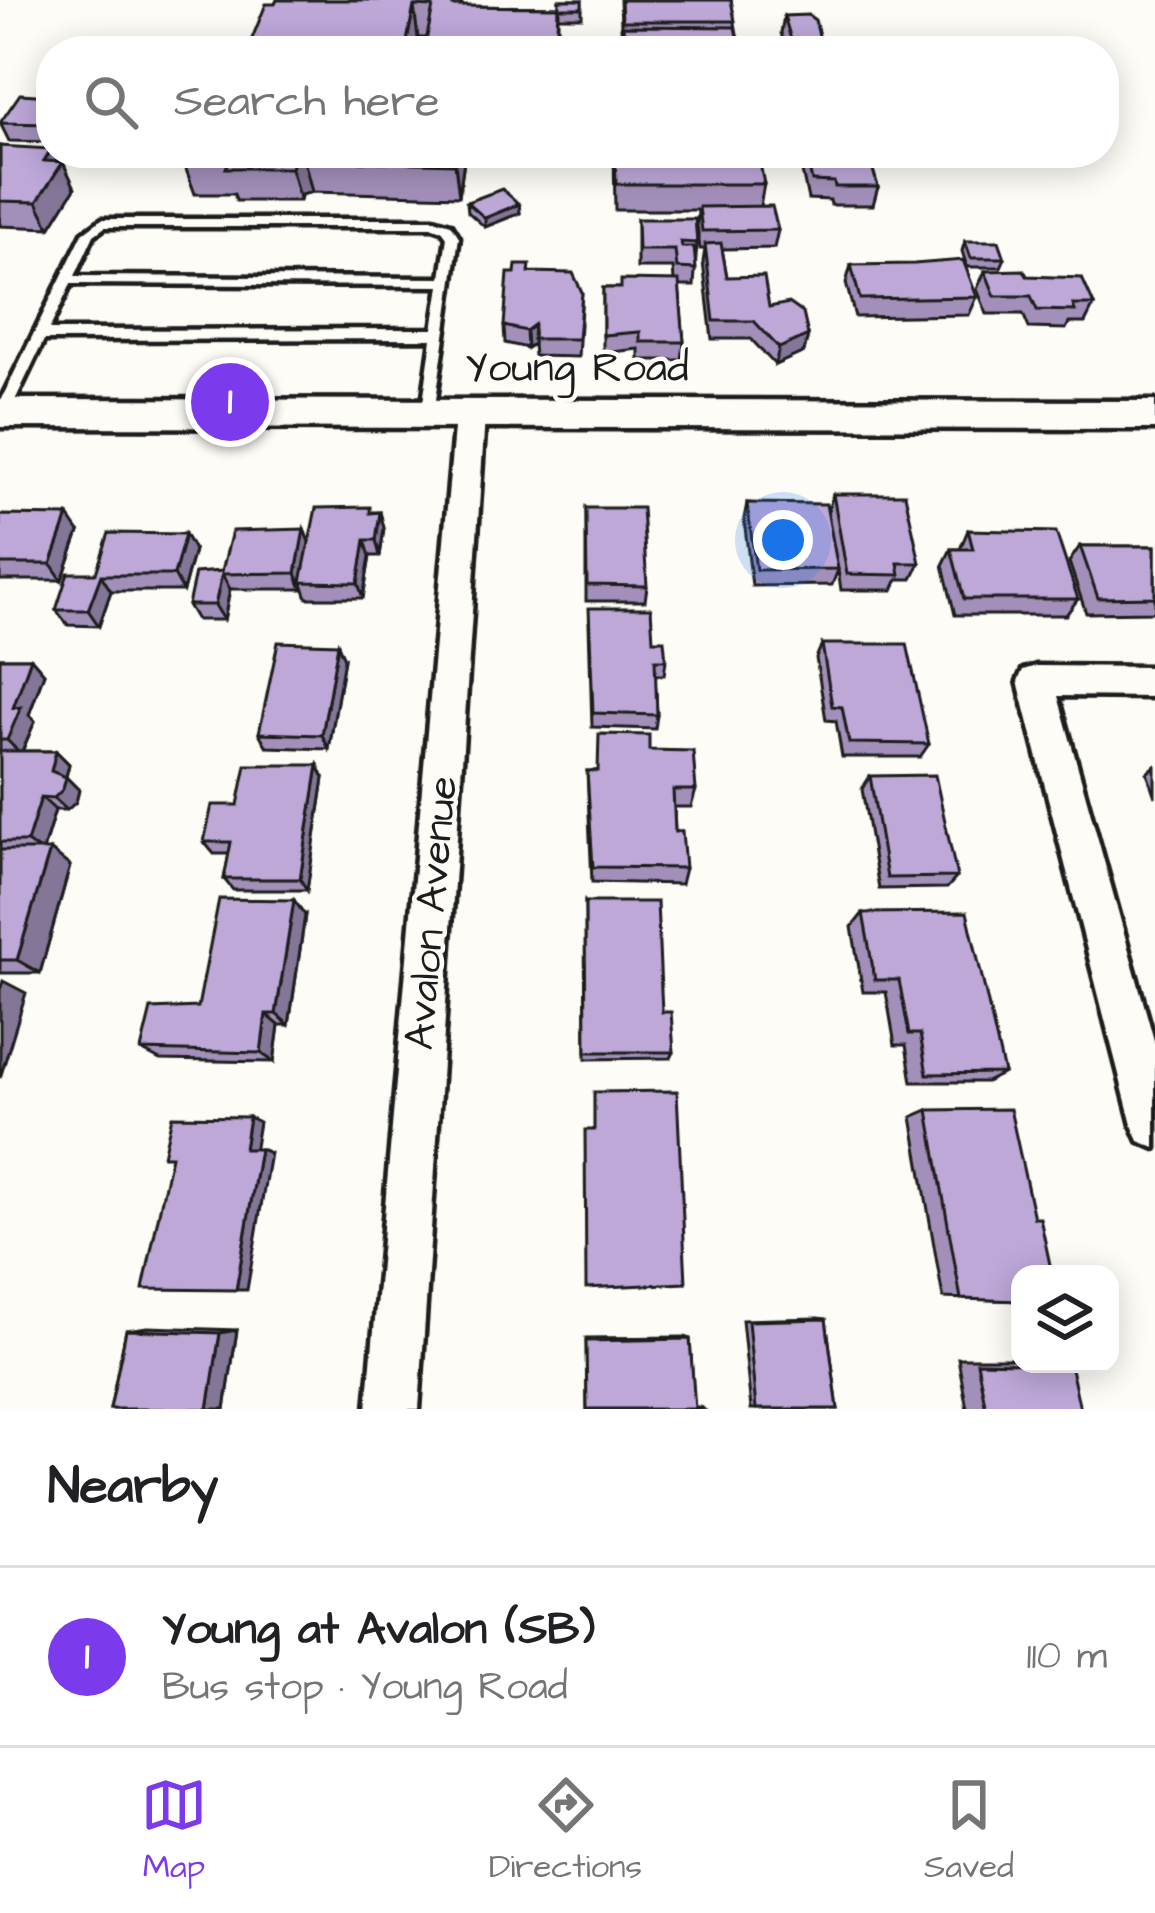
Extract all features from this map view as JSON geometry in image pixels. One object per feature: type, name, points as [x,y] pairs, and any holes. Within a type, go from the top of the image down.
[{"type":"street","name":"Young Road","points":[[1,412],[428,417],[1155,415]]},
{"type":"street","name":"Avalon Avenue","points":[[392,1409],[470,417]]},
{"type":"street","points":[[1155,682],[1036,681],[1155,1125]]},
{"type":"lane","points":[[1,412],[89,232],[101,223],[411,223],[447,227],[453,237],[428,417]]},
{"type":"lane","points":[[66,280],[447,282]]},
{"type":"lane","points":[[40,335],[440,334]]},
{"type":"building","points":[[277,0],[454,0],[453,6],[558,7],[557,36],[427,36],[433,7],[414,6],[408,36],[253,36],[266,4]]},
{"type":"building","points":[[559,0],[582,0],[582,8],[559,8]]},
{"type":"building","points":[[621,0],[731,0],[735,21],[622,21]]},
{"type":"building","points":[[808,15],[815,20],[819,36],[790,36],[784,16]]},
{"type":"building","points":[[623,26],[735,27],[737,36],[624,36]]},
{"type":"building","points":[[20,94],[36,95],[36,124],[0,123]]},
{"type":"building","points":[[0,146],[36,148],[36,168],[59,168],[37,202],[0,201]]},
{"type":"building","points":[[615,168],[761,168],[764,184],[616,184]]},
{"type":"building","points":[[809,168],[872,168],[878,187],[835,187],[834,182],[812,181]]},
{"type":"building","points":[[502,189],[519,204],[485,218],[467,202]]},
{"type":"building","points":[[772,206],[778,230],[702,231],[699,207]]},
{"type":"building","points":[[637,219],[695,219],[697,243],[681,242],[682,247],[694,247],[696,269],[677,268],[675,250],[638,250]]},
{"type":"building","points":[[965,241],[999,241],[1005,258],[971,258]]},
{"type":"building","points":[[721,243],[727,277],[764,276],[769,307],[789,303],[803,313],[808,335],[779,348],[754,321],[714,321],[705,244]]},
{"type":"building","points":[[963,260],[977,297],[860,299],[851,265],[914,264]]},
{"type":"building","points":[[516,265],[530,265],[529,272],[573,273],[582,292],[578,339],[533,339],[534,325],[526,331],[504,326],[508,273],[515,273]]},
{"type":"building","points":[[1024,270],[1027,276],[1082,278],[1094,305],[1073,305],[1075,311],[1037,310],[1031,296],[995,296],[985,271]]},
{"type":"building","points":[[621,280],[679,281],[684,342],[640,342],[640,332],[603,335],[603,288],[621,288]]},
{"type":"building","points":[[833,494],[905,494],[920,563],[898,563],[900,575],[847,574]]},
{"type":"building","points":[[747,503],[826,504],[838,569],[756,570]]},
{"type":"building","points":[[370,507],[370,513],[380,512],[376,540],[365,540],[358,583],[301,582],[316,508]]},
{"type":"building","points":[[586,508],[642,508],[647,586],[587,585]]},
{"type":"building","points":[[0,515],[68,516],[51,564],[0,564]]},
{"type":"building","points":[[304,529],[296,573],[222,574],[215,605],[188,605],[195,573],[222,571],[232,531]]},
{"type":"building","points":[[968,530],[1056,532],[1078,599],[964,599],[951,549],[973,549]]},
{"type":"building","points":[[109,533],[185,534],[174,575],[101,575],[88,610],[56,610],[68,573],[96,573]]},
{"type":"building","points":[[1080,546],[1155,546],[1155,597],[1098,598]]},
{"type":"building","points":[[589,608],[651,608],[653,640],[664,640],[666,660],[655,660],[657,715],[593,713]]},
{"type":"building","points":[[278,642],[338,644],[322,735],[259,733]]},
{"type":"building","points":[[822,644],[907,644],[929,744],[849,743],[842,707],[832,706]]},
{"type":"building","points":[[0,658],[31,658],[13,708],[21,707],[7,740],[0,740]]},
{"type":"building","points":[[599,734],[649,735],[649,750],[693,751],[696,790],[673,790],[675,832],[682,831],[685,868],[593,867],[587,771],[598,771]]},
{"type":"building","points":[[0,751],[56,751],[51,771],[66,777],[54,798],[41,797],[27,842],[0,842]]},
{"type":"building","points":[[246,765],[318,765],[300,879],[224,879],[231,842],[204,842],[212,805],[238,805]]},
{"type":"building","points":[[935,775],[957,877],[887,878],[870,776]]},
{"type":"building","points":[[0,850],[50,850],[17,960],[0,960]]},
{"type":"building","points":[[219,899],[294,900],[276,1014],[266,1014],[261,1053],[141,1050],[151,1009],[198,1007]]},
{"type":"building","points":[[585,902],[657,902],[662,1012],[671,1012],[674,1052],[586,1052]]},
{"type":"building","points":[[967,912],[1004,1073],[927,1074],[920,1034],[909,1034],[899,980],[875,980],[863,913]]},
{"type":"building","points":[[677,1091],[686,1283],[586,1288],[585,1130],[594,1130],[594,1092]]},
{"type":"building","points":[[1010,1109],[1034,1218],[1040,1218],[1050,1265],[1011,1265],[1011,1301],[961,1299],[928,1110]]},
{"type":"building","points":[[172,1116],[249,1117],[244,1149],[260,1149],[236,1290],[143,1289],[171,1156],[163,1156]]},
{"type":"building","points":[[826,1319],[838,1409],[756,1409],[748,1321]]},
{"type":"building","points":[[126,1330],[220,1333],[208,1409],[110,1409]]},
{"type":"building","points":[[690,1339],[695,1409],[587,1409],[586,1341]]},
{"type":"building","points":[[977,1362],[1011,1363],[1011,1373],[1072,1373],[1080,1409],[986,1409]]},
{"type":"place","name":"Young at Avalon (SB)","points":[[230,402]]}]
